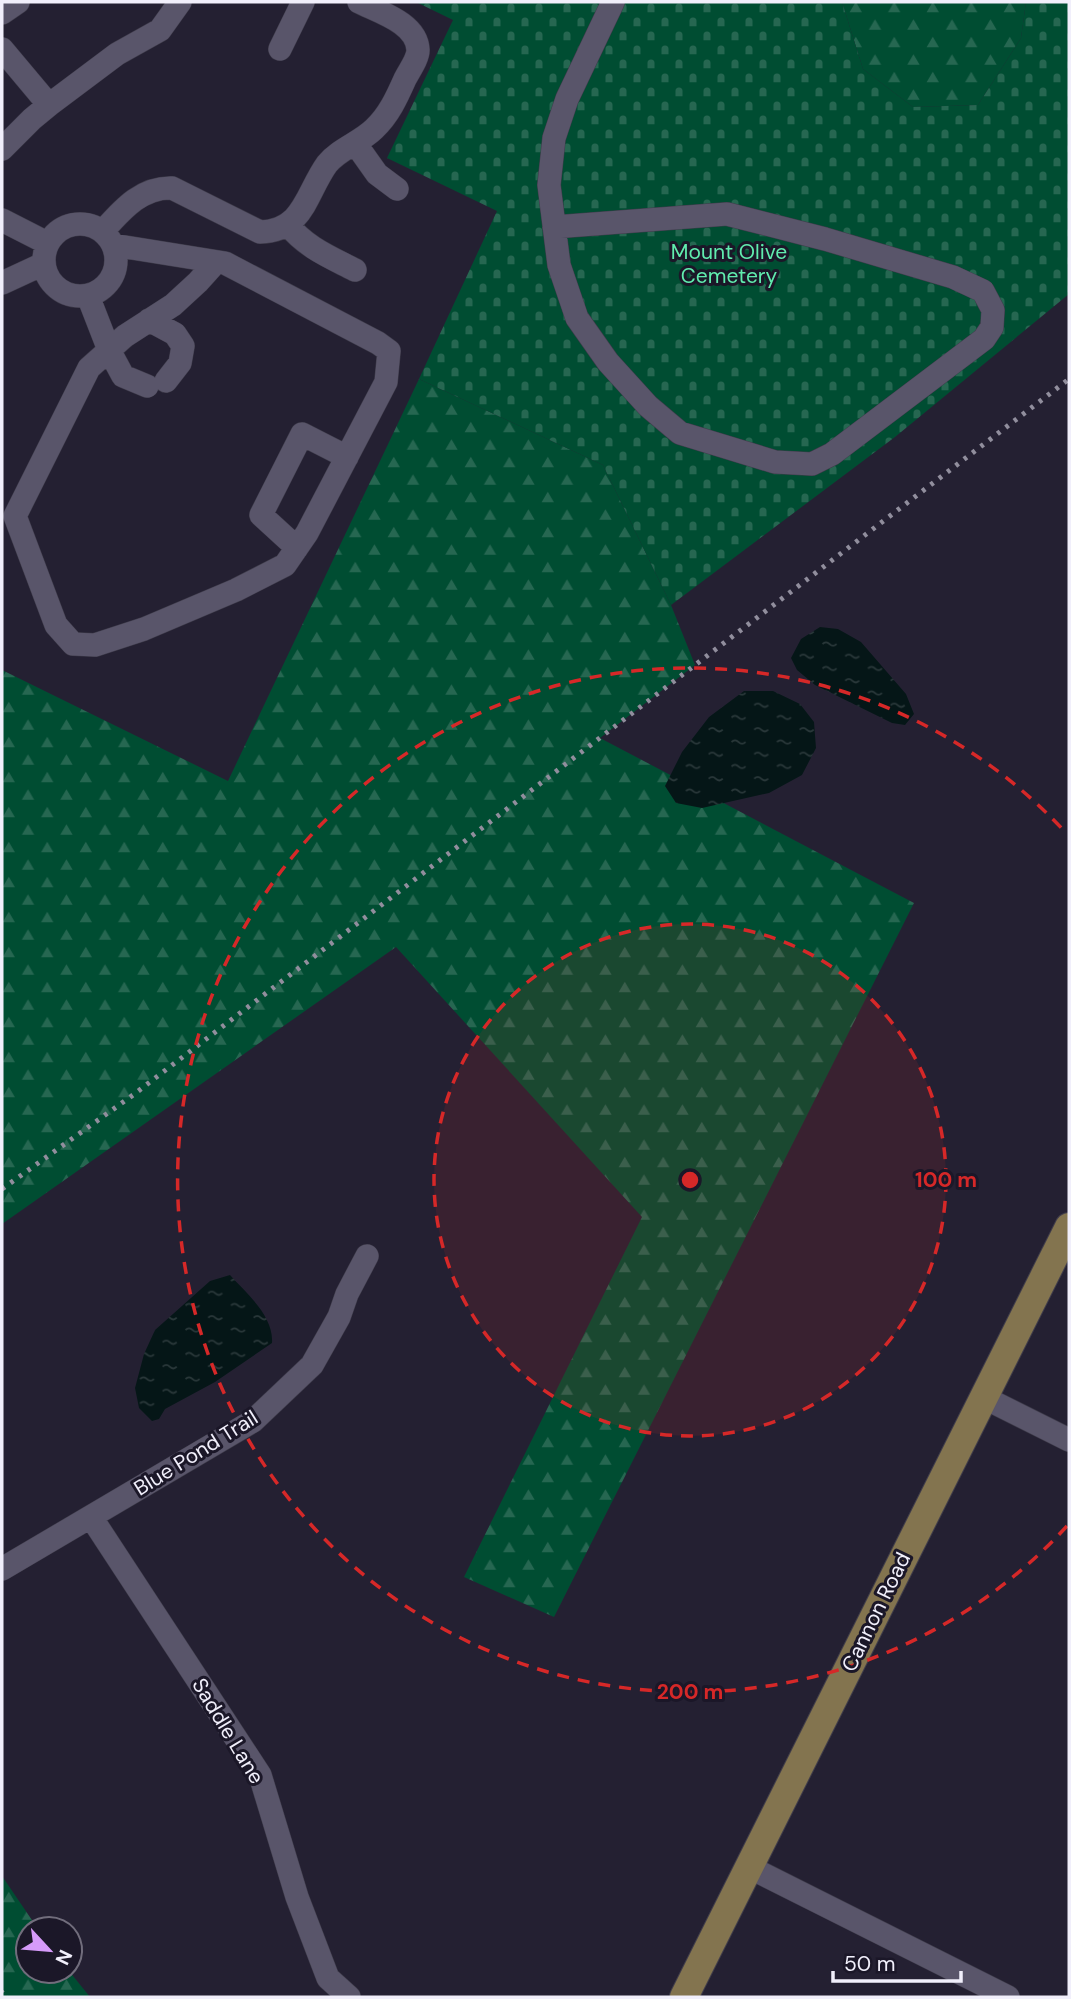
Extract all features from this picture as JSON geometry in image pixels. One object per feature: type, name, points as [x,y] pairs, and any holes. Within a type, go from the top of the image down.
[{"type":"main road","name":"Cannon Road","points":[[684,1997],[1069,1227]]},
{"type":"street","points":[[2,13],[18,2]]},
{"type":"street","points":[[2,149],[32,119],[117,54],[160,30],[180,2]]},
{"type":"street","points":[[280,49],[303,2]]},
{"type":"street","points":[[108,238],[120,212],[137,198],[158,187],[172,188],[260,232],[272,232],[297,216],[328,163],[373,130],[391,109],[418,52],[416,40],[408,29],[396,19],[359,2]]},
{"type":"street","points":[[554,227],[727,214],[825,239],[953,277],[983,291],[993,310],[992,327],[984,339],[832,454],[812,464],[775,462],[680,433],[648,406],[608,362],[577,318],[559,265],[554,227],[550,185],[554,138],[568,99],[614,2]]},
{"type":"street","points":[[2,49],[49,106]]},
{"type":"street","points":[[355,143],[377,174],[397,189]]},
{"type":"street","points":[[2,220],[45,253]]},
{"type":"street","points":[[83,223],[94,226],[108,238],[116,256],[116,266],[106,285],[88,296],[68,295],[59,290],[46,274],[45,253],[54,234],[62,228],[83,223]]},
{"type":"street","points":[[287,224],[299,239],[310,247],[355,270]]},
{"type":"street","points":[[108,238],[225,263],[389,351],[386,382],[307,533],[285,565],[236,590],[144,629],[95,645],[73,644],[56,625],[15,516],[89,368],[125,336],[173,305],[216,262]]},
{"type":"street","points":[[2,283],[45,253]]},
{"type":"street","points":[[88,296],[109,350],[123,376],[157,384],[180,363],[183,346],[175,334],[149,320]]},
{"type":"street","points":[[297,548],[261,515],[302,434],[347,457]]},
{"type":"street","name":"Blue Pond Trail","points":[[2,1569],[253,1421],[312,1365],[339,1317],[347,1294],[367,1256]]},
{"type":"street","points":[[983,1397],[1069,1440]]},
{"type":"street","name":"Saddle Lane","points":[[91,1517],[260,1775],[297,1897],[328,1978],[349,1997]]},
{"type":"street","points":[[749,1867],[1008,1997]]},
{"type":"path","points":[[2,1991],[6,1997]]},
{"type":"green space","name":"Mount Olive Cemetery","points":[[416,2],[842,2],[863,69],[913,107],[978,105],[1021,38],[1026,2],[1069,2],[1069,294],[895,437],[671,605],[603,465],[419,379],[497,211],[387,158],[453,20]]},
{"type":"green space","points":[[842,2],[1026,2],[1021,38],[978,105],[913,107],[863,69]]},
{"type":"green space","points":[[419,379],[603,465],[671,605],[695,665],[600,738],[914,903],[554,1617],[464,1577],[642,1217],[396,947],[2,1224],[2,670],[228,781]]},
{"type":"green space","points":[[2,1876],[28,1915],[14,1915],[14,1985],[80,1985],[90,1997],[2,1997]]},
{"type":"water","points":[[820,627],[838,629],[861,642],[906,694],[914,714],[905,725],[892,723],[815,685],[797,670],[791,658],[801,639]]},
{"type":"water","points":[[744,691],[773,691],[800,704],[814,722],[816,748],[802,775],[769,793],[702,808],[676,803],[665,786],[682,752],[709,717]]},
{"type":"water","points":[[230,1275],[264,1315],[269,1324],[272,1343],[215,1382],[165,1409],[159,1419],[152,1421],[139,1408],[135,1388],[144,1354],[155,1330],[210,1281]]},
{"type":"railway","points":[[2,1189],[133,1095],[1069,379]]}]
